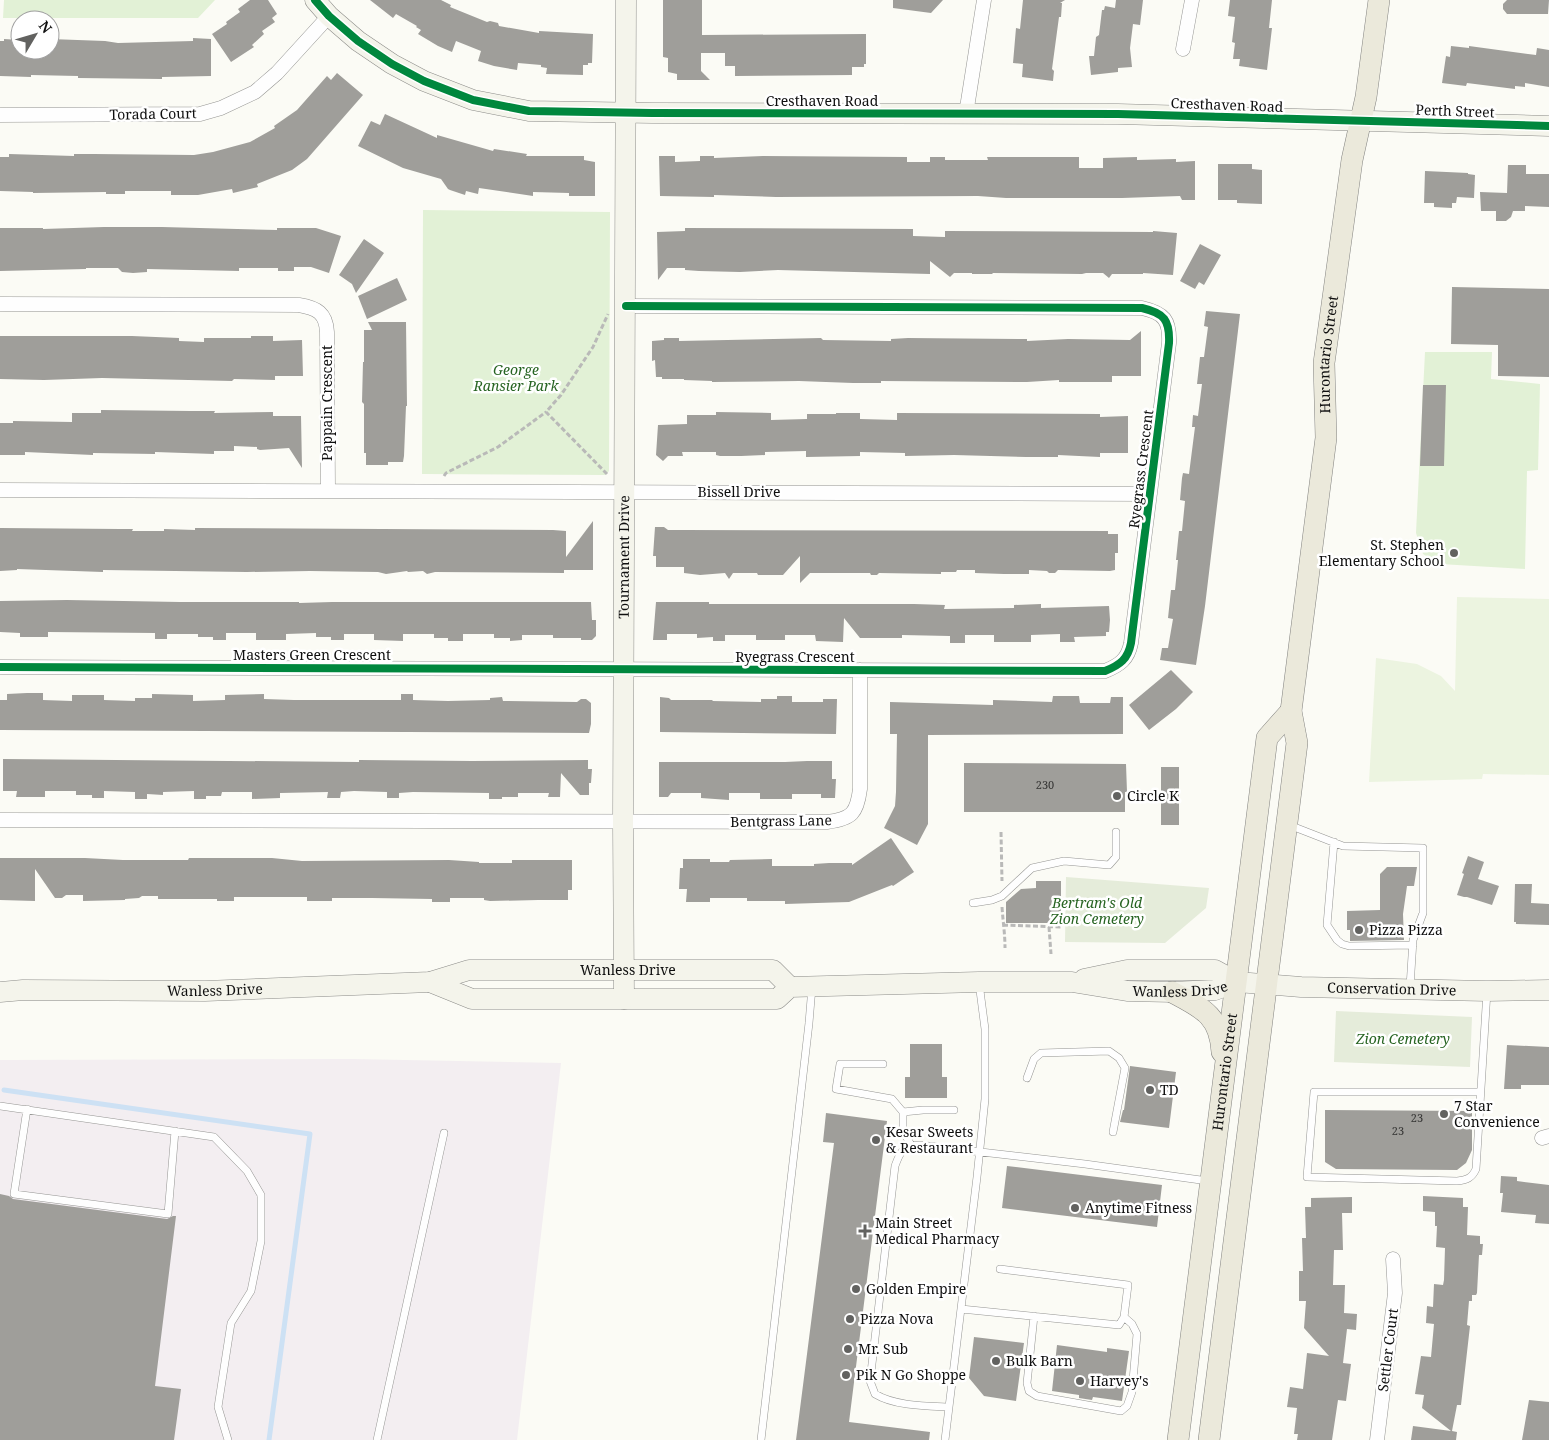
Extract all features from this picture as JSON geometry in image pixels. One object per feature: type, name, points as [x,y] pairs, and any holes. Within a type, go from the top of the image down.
[{"type":"main road","name":"Hurontario Street","points":[[1209,1440],[1297,743],[1291,711],[1326,438],[1324,363],[1352,160],[1366,97],[1379,0]]},
{"type":"main road","name":"Hurontario Street","points":[[1178,1440],[1267,738],[1291,711]]},
{"type":"main road","points":[[1172,992],[1203,1010],[1218,1027],[1222,1056],[1220,1105]]},
{"type":"street","name":"Cresthaven Road","points":[[315,0],[329,16],[358,41],[392,64],[424,81],[473,100],[529,111],[626,113],[1118,114],[1361,121]]},
{"type":"street","name":"Tournament Drive","points":[[624,1000],[624,491],[619,308],[626,113],[626,0]]},
{"type":"street","points":[[966,114],[984,0]]},
{"type":"street","points":[[1183,49],[1192,0]]},
{"type":"street","name":"Torada Court","points":[[0,115],[200,114],[221,108],[254,92],[277,73],[329,16]]},
{"type":"street","name":"Perth Street","points":[[1361,121],[1549,126]]},
{"type":"street","name":"Pappain Crescent","points":[[0,304],[299,305],[312,307],[322,315],[326,323],[328,490]]},
{"type":"street","name":"Ryegrass Crescent","points":[[619,308],[1142,308],[1155,311],[1165,318],[1170,330],[1130,650],[1124,661],[1116,667],[1105,671],[624,670]]},
{"type":"street","points":[[0,490],[328,490]]},
{"type":"street","name":"Bissell Drive","points":[[328,490],[1150,494]]},
{"type":"street","name":"Masters Green Crescent","points":[[0,667],[624,670]]},
{"type":"street","name":"Bentgrass Lane","points":[[623,821],[827,822],[840,820],[851,815],[858,804],[860,788],[860,670]]},
{"type":"street","points":[[0,820],[623,821]]},
{"type":"street","name":"Wanless Drive","points":[[0,992],[22,990],[205,992],[430,982],[469,970],[772,970],[790,987]]},
{"type":"street","name":"Wanless Drive","points":[[1072,982],[1127,970],[1215,970],[1237,982]]},
{"type":"street","name":"Wanless Drive","points":[[430,982],[472,999],[624,1000],[777,999],[790,987],[979,982],[1072,982],[1127,991],[1172,992],[1216,990],[1237,982]]},
{"type":"street","name":"Conservation Drive","points":[[1237,982],[1301,987],[1409,990],[1549,990]]},
{"type":"street","name":"Settler Court","points":[[1377,1440],[1395,1293],[1392,1260]]},
{"type":"lane","points":[[1286,824],[1344,846],[1423,848],[1423,913],[1413,940],[1409,990]]},
{"type":"lane","points":[[973,903],[992,900],[1002,896],[1032,868],[1064,860],[1109,865],[1116,858],[1116,832]]},
{"type":"lane","points":[[1334,842],[1327,925],[1337,940],[1349,946],[1413,945]]},
{"type":"lane","points":[[945,1440],[979,1151],[986,1073],[985,1028],[979,982]]},
{"type":"lane","points":[[761,1440],[812,987]]},
{"type":"lane","points":[[1480,1092],[1314,1092],[1307,1177],[1466,1180],[1473,1175],[1476,1169],[1487,991]]},
{"type":"lane","points":[[1027,1078],[1034,1059],[1041,1053],[1109,1051],[1119,1058],[1124,1068],[1113,1132]]},
{"type":"lane","points":[[883,1064],[840,1064],[836,1089],[892,1099],[903,1112],[903,1131],[911,1145]]},
{"type":"lane","points":[[0,1106],[214,1137],[246,1171],[261,1195],[261,1241],[251,1291],[231,1323],[218,1407],[228,1440]]},
{"type":"lane","points":[[27,1109],[14,1194],[168,1214],[176,1131]]},
{"type":"lane","points":[[903,1112],[954,1110]]},
{"type":"lane","points":[[377,1440],[444,1133]]},
{"type":"lane","points":[[949,1407],[927,1406],[883,1399],[874,1394],[870,1381],[895,1166],[900,1152],[911,1145],[979,1151],[1211,1181]]},
{"type":"lane","points":[[961,1309],[1119,1325],[1124,1317],[1128,1285],[1000,1269]]},
{"type":"lane","points":[[1034,1316],[1027,1383],[1029,1391],[1037,1396],[1121,1410],[1127,1406],[1132,1392],[1136,1334],[1132,1324],[1124,1317]]},
{"type":"path","points":[[444,476],[446,473],[486,454],[511,439],[546,412],[561,395],[588,355],[606,317],[619,308]]},
{"type":"path","points":[[546,412],[609,476]]},
{"type":"path","points":[[1003,925],[1061,927]]},
{"type":"path","points":[[1049,927],[1050,954]]},
{"type":"shaded area","points":[[353,1059],[561,1063],[517,1440],[0,1440],[0,1060]]},
{"type":"green space","points":[[4,0],[215,0],[198,18],[60,18],[60,10],[10,10],[10,18],[3,18]]},
{"type":"green space","name":"George Ransier Park","points":[[423,210],[610,212],[609,471],[605,475],[422,474]]},
{"type":"green space","points":[[1425,352],[1492,352],[1491,379],[1540,384],[1538,470],[1527,471],[1525,569],[1440,564],[1423,554],[1416,533]]},
{"type":"green space","points":[[1457,597],[1549,599],[1549,775],[1483,774],[1482,779],[1369,782],[1376,658],[1417,664],[1441,676],[1455,691]]},
{"type":"green space","name":"Bertram's Old Zion Cemetery","points":[[1066,877],[1209,888],[1206,908],[1165,943],[1065,942]]},
{"type":"green space","name":"Zion Cemetery","points":[[1336,1011],[1472,1017],[1470,1067],[1334,1062]]},
{"type":"building","points":[[250,0],[268,0],[277,14],[272,18],[275,22],[262,31],[264,34],[252,45],[254,47],[231,62],[212,34],[227,24],[226,22],[240,12],[238,9]]},
{"type":"building","points":[[370,0],[441,0],[451,5],[450,7],[487,22],[498,23],[499,26],[539,33],[539,31],[593,34],[592,63],[583,65],[583,75],[546,74],[547,68],[541,67],[541,65],[518,63],[517,70],[494,66],[478,61],[481,51],[456,41],[452,52],[438,46],[418,34],[421,30],[417,26],[396,14],[393,18]]},
{"type":"building","points":[[663,0],[702,0],[702,35],[866,34],[866,64],[864,64],[864,67],[852,67],[852,75],[735,76],[735,66],[725,66],[725,53],[701,53],[701,71],[710,80],[677,80],[677,74],[668,72],[668,58],[663,57]]},
{"type":"building","points":[[893,0],[943,0],[931,13],[893,8]]},
{"type":"building","points":[[1023,0],[1065,0],[1060,3],[1062,3],[1061,17],[1059,17],[1052,69],[1054,71],[1053,81],[1022,77],[1023,64],[1013,63],[1016,28],[1020,29]]},
{"type":"building","points":[[1116,0],[1143,0],[1140,25],[1133,24],[1130,48],[1132,67],[1118,68],[1118,72],[1091,75],[1089,56],[1094,56],[1102,10],[1104,10],[1105,6],[1115,8]]},
{"type":"building","points":[[1230,0],[1272,0],[1269,28],[1272,28],[1267,70],[1239,66],[1240,59],[1233,59],[1235,43],[1232,42],[1235,17],[1228,16]]},
{"type":"building","points":[[1507,0],[1549,0],[1548,14],[1507,14],[1503,9],[1503,4]]},
{"type":"building","points":[[193,38],[211,39],[211,76],[162,77],[162,79],[78,78],[78,76],[31,75],[31,77],[0,76],[0,41],[4,41],[4,39],[10,39],[10,60],[60,60],[60,39],[118,43],[193,41]]},
{"type":"building","points":[[1451,46],[1469,48],[1469,46],[1536,55],[1537,48],[1549,50],[1549,87],[1525,83],[1525,87],[1515,86],[1515,89],[1467,83],[1466,86],[1442,83],[1446,56],[1450,57]]},
{"type":"building","points":[[337,73],[363,95],[307,159],[292,170],[257,184],[258,187],[233,193],[232,189],[198,195],[171,195],[171,191],[125,191],[125,194],[106,194],[106,192],[33,193],[0,191],[0,157],[9,157],[9,154],[74,156],[74,154],[194,155],[250,142],[275,128],[274,126],[297,110],[327,76],[331,80]]},
{"type":"building","points":[[385,114],[437,138],[437,135],[493,151],[494,149],[527,154],[526,156],[584,156],[584,160],[595,162],[595,196],[569,196],[569,193],[533,192],[533,196],[479,188],[478,194],[466,191],[465,195],[450,190],[441,179],[403,168],[358,146],[371,121],[380,125]]},
{"type":"building","points":[[659,156],[675,156],[675,162],[700,161],[700,156],[714,156],[714,158],[763,156],[907,157],[907,162],[930,162],[930,157],[945,157],[945,160],[988,160],[987,157],[1079,157],[1079,168],[1103,168],[1103,158],[1137,157],[1137,160],[1176,159],[1176,162],[1195,161],[1195,200],[1182,200],[1180,196],[1006,198],[978,196],[660,196]]},
{"type":"building","points":[[1218,164],[1252,164],[1252,169],[1262,170],[1262,204],[1237,203],[1237,200],[1218,200]]},
{"type":"building","points":[[1508,165],[1526,165],[1526,174],[1549,174],[1549,207],[1525,206],[1525,211],[1513,211],[1511,217],[1506,221],[1496,221],[1496,211],[1481,211],[1480,192],[1507,193]]},
{"type":"building","points":[[1425,171],[1475,175],[1474,198],[1457,197],[1456,203],[1452,203],[1452,208],[1434,207],[1434,203],[1424,203]]},
{"type":"building","points":[[104,227],[277,230],[277,228],[316,228],[341,236],[329,273],[311,267],[294,267],[294,271],[278,271],[278,268],[239,268],[239,271],[147,269],[147,272],[133,273],[122,272],[118,268],[86,268],[0,271],[0,228]]},
{"type":"building","points":[[685,228],[913,229],[913,236],[945,237],[945,231],[1153,231],[1177,233],[1173,275],[1143,273],[1112,274],[1109,278],[1103,273],[954,273],[950,277],[930,261],[930,274],[778,270],[740,272],[667,268],[658,280],[657,232],[685,231]]},
{"type":"building","points":[[364,239],[384,253],[356,293],[352,284],[339,275]]},
{"type":"building","points":[[1200,244],[1221,255],[1204,285],[1199,282],[1195,289],[1180,281]]},
{"type":"building","points":[[397,278],[407,300],[367,319],[358,296]]},
{"type":"building","points":[[1452,287],[1549,289],[1549,377],[1498,376],[1498,345],[1451,344]]},
{"type":"building","points":[[1206,311],[1240,314],[1205,606],[1196,665],[1160,660],[1162,648],[1168,648],[1173,619],[1168,618],[1171,590],[1175,590],[1179,531],[1182,531],[1185,501],[1180,500],[1182,478],[1183,473],[1189,474],[1195,427],[1192,427],[1193,415],[1198,416],[1202,384],[1197,384],[1200,357],[1204,357],[1208,327],[1204,326]]},
{"type":"building","points":[[368,322],[406,322],[407,406],[404,456],[403,462],[388,462],[388,465],[366,465],[366,453],[364,453],[364,404],[362,402],[364,330],[372,330]]},
{"type":"building","points":[[1141,331],[1141,376],[1112,376],[1112,382],[1059,382],[1059,380],[1027,382],[881,381],[881,383],[799,381],[712,382],[656,377],[655,360],[652,361],[652,341],[664,340],[664,338],[679,338],[679,341],[821,338],[823,340],[891,341],[891,339],[908,338],[1027,339],[1027,341],[1068,339],[1130,340]]},
{"type":"building","points":[[0,336],[132,336],[179,338],[179,341],[204,342],[204,338],[273,336],[273,341],[302,340],[303,376],[275,376],[275,380],[234,379],[232,381],[102,378],[0,379]]},
{"type":"building","points":[[1423,385],[1446,385],[1444,466],[1420,466]]},
{"type":"building","points":[[101,410],[215,411],[214,413],[273,412],[273,416],[301,416],[302,468],[289,448],[260,450],[257,447],[234,446],[234,451],[214,451],[214,454],[155,452],[155,454],[93,453],[93,455],[25,452],[25,455],[0,455],[0,423],[13,423],[13,421],[72,422],[72,413],[101,413]]},
{"type":"building","points":[[716,412],[771,413],[771,420],[807,419],[807,414],[836,413],[860,413],[860,419],[897,420],[897,413],[1100,414],[1100,417],[1128,416],[1128,453],[1100,453],[1100,457],[1058,455],[1058,457],[1026,457],[905,456],[905,453],[860,452],[860,456],[806,457],[806,451],[765,452],[765,455],[741,456],[720,456],[716,455],[716,452],[682,452],[683,456],[668,456],[663,461],[656,455],[658,425],[687,424],[687,415],[716,415]]},
{"type":"building","points":[[593,521],[593,570],[564,570],[564,573],[435,572],[427,574],[423,571],[407,571],[386,574],[378,572],[310,571],[103,570],[103,572],[17,569],[0,571],[0,528],[133,529],[132,531],[195,530],[195,528],[553,530],[566,531],[566,557]]},
{"type":"building","points":[[655,527],[664,527],[668,530],[1108,531],[1108,534],[1118,534],[1118,553],[1115,553],[1115,570],[1110,571],[1058,570],[1055,573],[1049,573],[1047,571],[1029,570],[1029,574],[975,573],[975,570],[957,570],[956,572],[941,572],[941,574],[879,573],[871,575],[870,573],[810,573],[800,583],[800,556],[783,575],[733,573],[729,579],[725,573],[700,575],[684,573],[684,567],[656,567],[656,556],[653,556]]},
{"type":"building","points":[[0,601],[299,603],[591,602],[592,620],[596,620],[596,636],[592,640],[581,640],[581,638],[553,638],[553,635],[522,635],[522,640],[510,641],[510,638],[494,638],[494,634],[463,634],[463,641],[448,641],[448,638],[434,638],[434,634],[403,634],[403,641],[374,640],[374,634],[344,634],[344,640],[331,640],[331,637],[316,637],[316,633],[286,634],[286,640],[256,640],[256,633],[226,633],[226,640],[213,640],[213,637],[198,637],[198,634],[167,634],[167,639],[155,639],[155,633],[48,632],[48,637],[20,637],[20,633],[0,632]]},
{"type":"building","points":[[656,602],[709,602],[709,604],[914,604],[945,605],[944,609],[1014,608],[1014,605],[1041,604],[1041,608],[1109,606],[1110,620],[1109,632],[1106,632],[1106,636],[1074,637],[1075,642],[1060,642],[1060,634],[1031,635],[1031,642],[994,642],[994,635],[965,635],[965,643],[950,643],[950,636],[902,635],[902,638],[860,638],[844,618],[843,642],[816,641],[815,635],[785,635],[785,640],[756,640],[756,635],[725,635],[725,641],[713,641],[713,637],[697,638],[697,634],[667,634],[667,640],[653,640]]},
{"type":"building","points":[[1171,670],[1193,692],[1176,709],[1149,730],[1129,705]]},
{"type":"building","points":[[43,693],[43,700],[72,701],[72,695],[104,695],[104,700],[135,701],[135,698],[152,698],[152,694],[193,695],[193,701],[225,700],[225,695],[264,694],[264,699],[294,700],[401,700],[401,694],[413,694],[413,700],[448,701],[490,700],[490,698],[502,697],[503,701],[577,702],[581,699],[586,699],[591,703],[591,724],[589,733],[0,730],[0,700],[7,700],[7,694]]},
{"type":"building","points":[[777,696],[792,696],[792,702],[823,702],[823,699],[837,699],[836,734],[660,732],[660,697],[671,700],[761,702],[761,699],[777,699]]},
{"type":"building","points":[[1053,696],[1079,696],[1080,703],[1110,703],[1111,697],[1123,697],[1123,734],[928,735],[928,824],[917,845],[884,828],[895,806],[896,792],[897,734],[890,734],[890,702],[993,705],[993,700],[1052,702]]},
{"type":"building","points":[[3,759],[359,762],[359,760],[588,760],[588,769],[592,769],[589,795],[580,795],[561,773],[560,797],[548,797],[549,793],[518,793],[518,797],[489,799],[489,793],[413,792],[399,793],[399,798],[387,798],[387,792],[354,791],[341,792],[340,798],[327,798],[328,792],[280,793],[280,798],[252,799],[252,792],[222,792],[221,796],[206,796],[206,799],[194,799],[194,791],[163,792],[163,795],[147,794],[147,799],[135,799],[135,792],[104,791],[104,798],[92,798],[92,795],[76,795],[76,791],[45,791],[45,797],[16,797],[17,791],[3,791]]},
{"type":"building","points":[[832,761],[832,779],[836,779],[835,798],[821,798],[821,794],[792,794],[792,799],[760,799],[760,793],[729,793],[729,800],[701,798],[701,793],[671,793],[668,797],[659,797],[659,762]]},
{"type":"building","points":[[964,763],[1126,764],[1127,792],[1125,792],[1125,812],[964,812]]},
{"type":"building","points":[[1161,767],[1179,767],[1179,825],[1161,825]]},
{"type":"building","points":[[891,838],[914,872],[893,886],[849,902],[785,904],[785,901],[747,901],[747,898],[710,898],[710,902],[686,902],[687,889],[679,889],[680,868],[683,868],[683,859],[710,859],[710,862],[729,862],[730,860],[772,859],[772,866],[814,866],[814,864],[829,863],[852,863],[852,865]]},
{"type":"building","points":[[1468,856],[1484,862],[1478,879],[1499,886],[1492,905],[1457,895]]},
{"type":"building","points":[[0,858],[188,860],[189,858],[272,858],[302,861],[449,860],[479,863],[512,863],[512,860],[572,860],[572,890],[568,890],[568,900],[490,901],[484,900],[484,898],[450,898],[450,902],[432,902],[432,899],[332,898],[332,901],[307,901],[307,897],[234,897],[234,901],[217,901],[217,899],[158,899],[158,896],[142,896],[125,900],[83,901],[83,895],[66,895],[62,898],[55,898],[35,869],[35,901],[0,900]]},
{"type":"building","points":[[1387,867],[1417,867],[1414,886],[1407,886],[1403,914],[1404,940],[1350,941],[1350,930],[1347,930],[1347,911],[1380,910],[1380,874]]},
{"type":"building","points":[[1036,881],[1061,881],[1061,923],[1006,923],[1006,902],[1021,889],[1036,888]]},
{"type":"building","points":[[1515,884],[1532,884],[1531,903],[1549,904],[1549,925],[1516,924],[1514,922]]},
{"type":"building","points":[[910,1044],[942,1044],[942,1077],[947,1077],[947,1098],[905,1098],[905,1077],[910,1077]]},
{"type":"building","points":[[1507,1045],[1549,1047],[1549,1085],[1521,1085],[1521,1089],[1504,1089]]},
{"type":"building","name":"TD","points":[[1130,1066],[1176,1072],[1169,1128],[1120,1122],[1124,1110]]},
{"type":"building","points":[[1325,1110],[1472,1111],[1472,1150],[1466,1163],[1457,1170],[1336,1169],[1325,1162]]},
{"type":"building","points":[[826,1113],[887,1121],[849,1422],[930,1432],[929,1440],[796,1440],[834,1143],[823,1142]]},
{"type":"building","points":[[1007,1166],[1162,1185],[1157,1227],[1002,1208]]},
{"type":"building","points":[[1501,1176],[1517,1177],[1517,1181],[1549,1185],[1549,1224],[1535,1223],[1536,1215],[1501,1212],[1503,1193],[1500,1193]]},
{"type":"building","points":[[0,1194],[13,1199],[167,1219],[176,1216],[155,1386],[181,1389],[174,1440],[0,1440]]},
{"type":"building","points":[[1423,1196],[1463,1198],[1463,1207],[1468,1207],[1467,1235],[1480,1236],[1480,1244],[1483,1244],[1482,1255],[1479,1255],[1477,1293],[1472,1295],[1472,1301],[1469,1301],[1467,1325],[1470,1326],[1461,1405],[1457,1405],[1452,1431],[1457,1432],[1456,1440],[1411,1440],[1413,1426],[1451,1431],[1422,1408],[1424,1395],[1415,1394],[1421,1356],[1431,1357],[1434,1324],[1426,1323],[1427,1306],[1433,1307],[1434,1284],[1443,1285],[1444,1280],[1445,1248],[1436,1247],[1437,1226],[1435,1226],[1435,1212],[1423,1211]]},
{"type":"building","points":[[1352,1197],[1352,1213],[1342,1213],[1343,1250],[1334,1250],[1333,1285],[1345,1285],[1344,1313],[1357,1314],[1356,1330],[1347,1329],[1343,1363],[1351,1364],[1346,1401],[1338,1400],[1332,1440],[1297,1440],[1298,1434],[1294,1434],[1297,1408],[1287,1407],[1290,1387],[1303,1389],[1307,1353],[1329,1356],[1304,1328],[1306,1301],[1299,1301],[1299,1271],[1303,1271],[1302,1238],[1306,1238],[1305,1207],[1311,1207],[1311,1198]]},
{"type":"building","name":"Bulk Barn","points":[[974,1337],[1024,1343],[1016,1401],[984,1396],[969,1378]]},
{"type":"building","name":"Harvey's","points":[[1057,1345],[1107,1352],[1107,1348],[1129,1351],[1122,1401],[1093,1397],[1092,1400],[1079,1398],[1079,1395],[1052,1391]]},
{"type":"building","points":[[1529,1400],[1549,1402],[1549,1440],[1522,1440]]},
{"type":"waterway","points":[[4,1090],[310,1134],[269,1440]]},
{"type":"cycle path","points":[[315,0],[329,16],[358,41],[392,64],[424,81],[473,100],[529,111],[1118,114],[1549,126]]},
{"type":"cycle path","points":[[0,667],[1105,671],[1119,664],[1128,653],[1131,643],[1169,343],[1167,323],[1156,312],[1142,308],[626,306]]},
{"type":"place","name":"St. Stephen Elementary School","points":[[1454,553]]},
{"type":"place","name":"Circle K","points":[[1117,796]]},
{"type":"place","name":"Pizza Pizza","points":[[1359,930]]},
{"type":"place","name":"TD","points":[[1150,1090]]},
{"type":"place","name":"7 Star Convenience","points":[[1444,1114]]},
{"type":"place","name":"Kesar Sweets & Restaurant","points":[[876,1140]]},
{"type":"place","name":"Anytime Fitness","points":[[1075,1208]]},
{"type":"place","name":"Main Street Medical Pharmacy","points":[[865,1231]]},
{"type":"place","name":"Golden Empire","points":[[856,1289]]},
{"type":"place","name":"Pizza Nova","points":[[850,1319]]},
{"type":"place","name":"Mr. Sub","points":[[848,1349]]},
{"type":"place","name":"Bulk Barn","points":[[996,1361]]},
{"type":"place","name":"Pik N Go Shoppe","points":[[846,1375]]},
{"type":"place","name":"Harvey's","points":[[1080,1381]]}]
